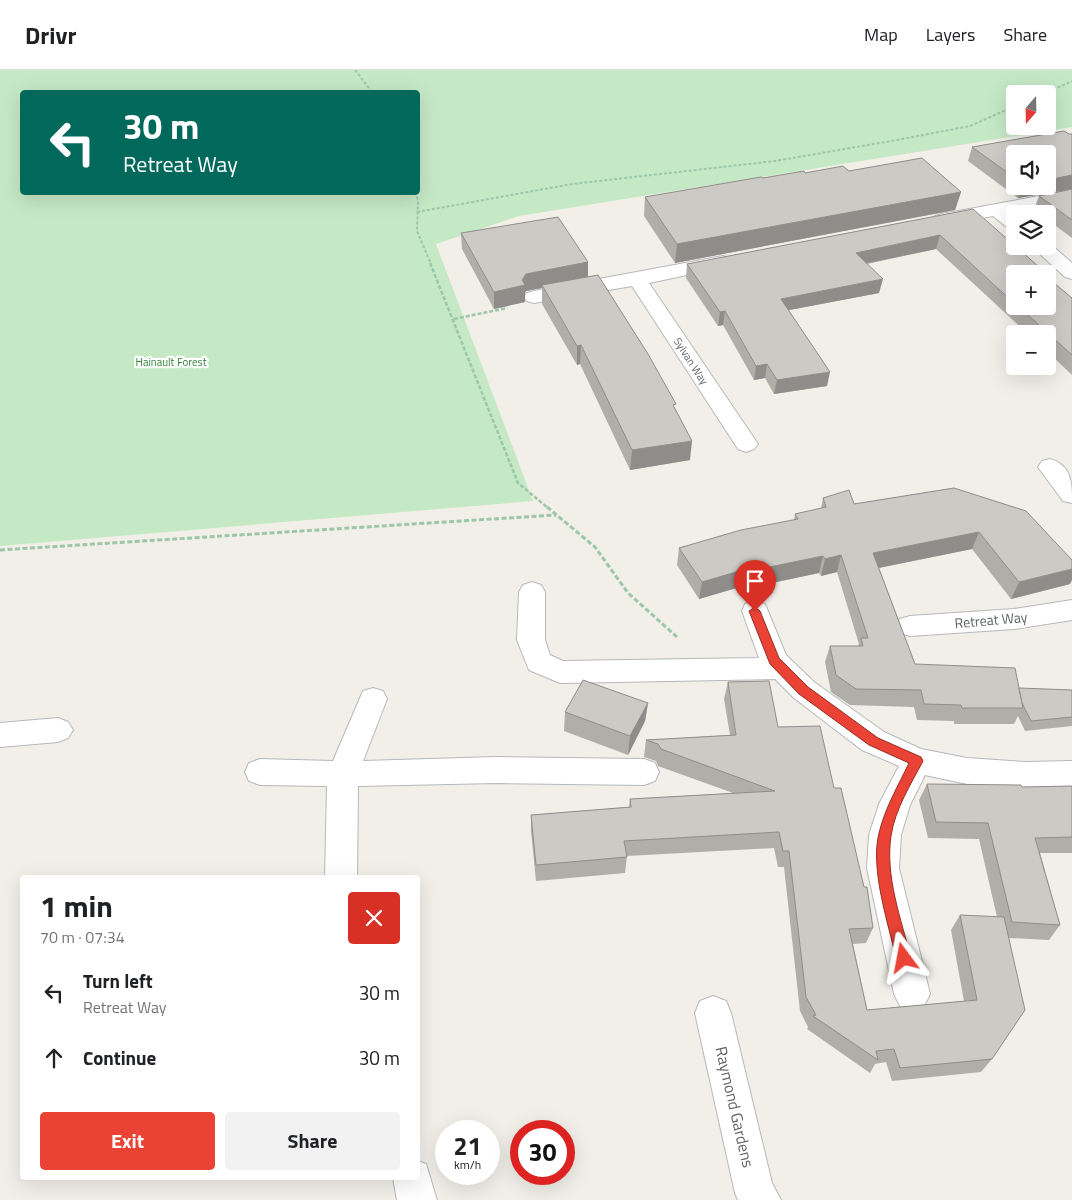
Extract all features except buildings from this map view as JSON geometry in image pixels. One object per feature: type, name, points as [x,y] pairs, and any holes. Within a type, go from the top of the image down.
[{"type":"street","points":[[920,225],[1072,195]]},
{"type":"street","points":[[997,210],[1006,217]]},
{"type":"street","points":[[1051,255],[1072,273]]},
{"type":"street","points":[[534,297],[744,258]]},
{"type":"street","name":"Sylvan Way","points":[[637,279],[746,444]]},
{"type":"street","points":[[1050,467],[1072,495]]},
{"type":"street","points":[[532,592],[531,640],[540,662],[560,672],[778,664]]},
{"type":"street","name":"Retreat Way","points":[[910,626],[1014,619],[1072,610]]},
{"type":"street","points":[[755,611],[778,664],[804,690],[873,741],[917,761],[967,771],[1025,775],[1072,774]]},
{"type":"street","points":[[341,875],[343,774],[372,699]]},
{"type":"street","points":[[0,735],[58,730]]},
{"type":"street","points":[[912,994],[883,868],[885,835],[895,804],[917,761]]},
{"type":"street","points":[[260,772],[343,774],[496,770],[644,772]]},
{"type":"street","name":"Raymond Gardens","points":[[713,1013],[755,1193],[761,1200]]},
{"type":"street","points":[[412,1180],[417,1200]]},
{"type":"path","points":[[355,70],[370,90]]},
{"type":"path","points":[[1056,88],[1072,81]]},
{"type":"path","points":[[417,212],[572,184],[775,161],[970,126],[1006,110]]},
{"type":"path","points":[[416,195],[418,200],[416,231],[454,319],[518,483],[595,547],[628,593],[683,642]]},
{"type":"path","points":[[454,319],[532,302],[534,297]]},
{"type":"path","points":[[0,550],[556,515]]},
{"type":"green space","name":"Hainault Forest","points":[[0,70],[1072,70],[1072,127],[1056,130],[1056,85],[1006,85],[1006,135],[1022,135],[519,216],[436,244],[533,501],[0,546]]},
{"type":"route","points":[[755,611],[774,661],[804,690],[841,720],[873,741],[917,761],[895,804],[885,835],[883,868],[904,958]]}]
